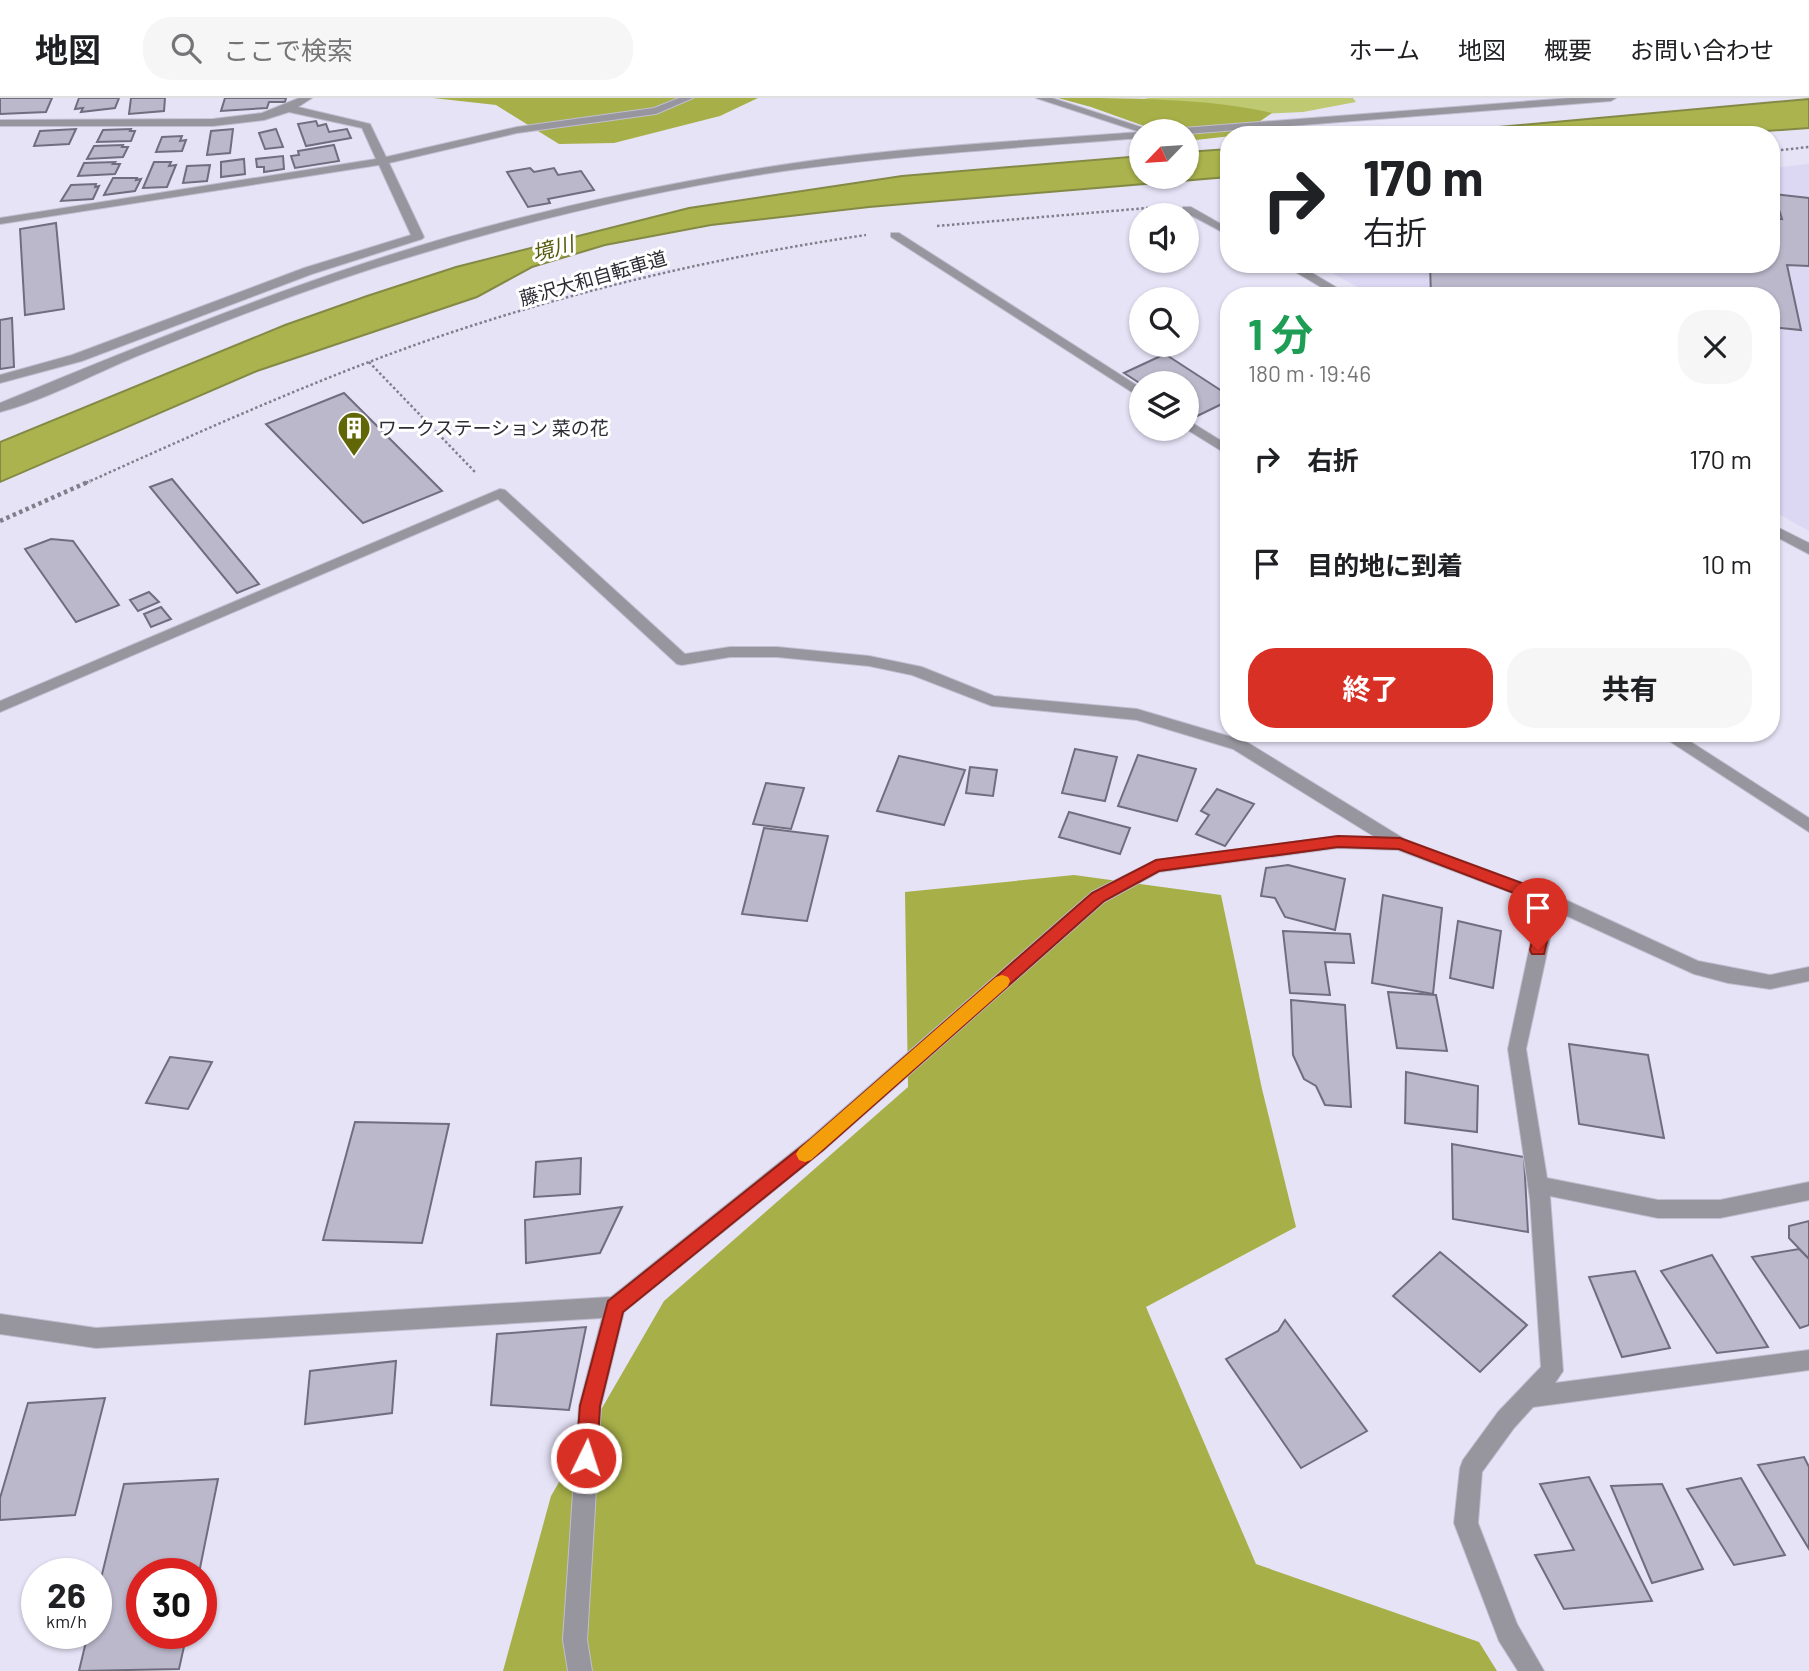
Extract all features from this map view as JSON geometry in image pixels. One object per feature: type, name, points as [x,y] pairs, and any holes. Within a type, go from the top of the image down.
[{"type":"street","points":[[0,123],[202,122],[257,118],[291,109],[307,98]]},
{"type":"street","points":[[0,220],[384,161],[517,130],[656,111],[688,98]]},
{"type":"street","points":[[1041,98],[1129,125]]},
{"type":"street","points":[[1236,126],[1480,103],[1611,98]]},
{"type":"street","points":[[0,379],[77,358],[308,271],[418,237],[366,127],[291,109]]},
{"type":"street","points":[[1199,129],[1220,128]]},
{"type":"street","points":[[0,408],[366,267],[479,233],[597,204],[747,174],[896,154],[1129,136]]},
{"type":"street","points":[[1199,216],[1220,228]]},
{"type":"street","points":[[895,235],[1129,386]]},
{"type":"street","points":[[1304,273],[1329,287]]},
{"type":"street","points":[[1199,432],[1220,446]]},
{"type":"street","points":[[0,707],[500,493],[682,660],[730,652],[778,652],[869,661],[916,671],[992,701],[1137,715],[1220,739]]},
{"type":"street","points":[[1780,533],[1809,549]]},
{"type":"street","points":[[1229,742],[1239,745],[1400,844],[1549,900],[1694,967],[1728,976],[1770,982],[1809,974]]},
{"type":"street","points":[[1679,742],[1809,826]]},
{"type":"street","points":[[0,1324],[96,1338],[615,1307],[817,1144],[1098,897],[1156,866],[1338,842],[1400,844]]},
{"type":"street","points":[[1532,1671],[1508,1632],[1466,1523],[1471,1468],[1506,1420],[1552,1371],[1537,1185],[1517,1049],[1549,900]]},
{"type":"street","points":[[1537,1185],[1658,1209],[1720,1209],[1809,1191]]},
{"type":"street","points":[[580,1671],[575,1640],[590,1406],[615,1307]]},
{"type":"street","points":[[1528,1397],[1809,1360]]},
{"type":"path","points":[[1780,150],[1809,147]]},
{"type":"path","points":[[931,227],[1129,209]]},
{"type":"path","name":"藤沢大和自転車道","points":[[0,521],[369,362],[574,295],[640,278],[709,261],[868,235]]},
{"type":"path","points":[[369,362],[487,484],[500,493]]},
{"type":"shaded area","points":[[433,98],[758,98],[720,116],[614,143],[559,144],[496,105]]},
{"type":"shaded area","points":[[1058,98],[1194,102],[1272,113],[1253,126],[1220,126],[1220,137],[1199,140],[1199,119],[1129,121]]},
{"type":"shaded area","points":[[1144,98],[1353,98],[1356,102],[1303,112],[1217,116]]},
{"type":"shaded area","points":[[1809,164],[1809,531],[1780,515],[1780,287],[1358,287],[1332,273],[1780,273],[1780,167]]},
{"type":"shaded area","points":[[1074,875],[1221,895],[1262,1089],[1296,1227],[1146,1307],[1256,1564],[1479,1642],[1497,1671],[503,1671],[551,1496],[664,1301],[908,1087],[905,892]]},
{"type":"water","points":[[1809,99],[1809,128],[1780,130],[1780,126],[1510,126]]},
{"type":"water","points":[[1220,150],[1220,178],[1199,179],[1199,151]]},
{"type":"water","name":"境川","points":[[1129,157],[1129,185],[869,207],[711,225],[605,245],[532,267],[477,297],[257,371],[0,482],[0,442],[285,325],[367,296],[456,267],[689,208],[902,176]]},
{"type":"building","points":[[0,98],[52,98],[46,112],[0,114]]},
{"type":"building","points":[[79,98],[119,98],[115,108],[81,112],[83,108],[75,109]]},
{"type":"building","points":[[131,98],[165,98],[164,111],[129,114]]},
{"type":"building","points":[[225,98],[286,98],[285,102],[269,102],[267,108],[221,111]]},
{"type":"building","points":[[316,121],[318,126],[326,124],[329,132],[347,129],[351,138],[306,146],[298,124]]},
{"type":"building","points":[[76,129],[69,144],[34,146],[40,131]]},
{"type":"building","points":[[131,129],[130,131],[135,131],[131,141],[97,142],[103,130]]},
{"type":"building","points":[[233,129],[230,153],[207,155],[211,131]]},
{"type":"building","points":[[276,129],[283,147],[265,149],[259,133]]},
{"type":"building","points":[[182,136],[180,141],[186,140],[182,151],[156,152],[162,137]]},
{"type":"building","points":[[123,145],[122,147],[128,147],[123,157],[87,159],[94,146]]},
{"type":"building","points":[[334,145],[339,161],[295,168],[291,156],[299,155],[298,151]]},
{"type":"building","points":[[283,156],[284,169],[264,172],[264,167],[257,167],[256,159]]},
{"type":"building","points":[[244,159],[245,174],[221,177],[221,162]]},
{"type":"building","points":[[115,162],[113,164],[120,164],[115,174],[78,176],[84,163]]},
{"type":"building","points":[[154,162],[171,162],[169,166],[176,165],[167,187],[143,188]]},
{"type":"building","points":[[210,165],[207,181],[183,183],[187,166]]},
{"type":"building","points":[[530,168],[534,172],[554,168],[558,175],[581,171],[594,190],[548,199],[550,203],[528,207],[507,172]]},
{"type":"building","points":[[113,178],[141,179],[135,191],[104,195]]},
{"type":"building","points":[[96,184],[95,187],[99,186],[93,199],[61,201],[71,185]]},
{"type":"building","points":[[1780,195],[1809,198],[1809,266],[1787,265],[1801,330],[1780,328],[1780,287],[1431,287],[1430,273],[1780,273]]},
{"type":"building","points":[[56,223],[64,309],[25,315],[20,229]]},
{"type":"building","points":[[12,318],[14,367],[0,369],[0,320]]},
{"type":"building","points":[[1159,357],[1170,357],[1191,371],[1129,371],[1129,376],[1124,373]]},
{"type":"building","points":[[1199,376],[1220,390],[1220,405],[1199,415]]},
{"type":"building","name":"ワークステーション 菜の花","points":[[344,393],[442,491],[363,523],[266,424]]},
{"type":"building","points":[[172,479],[259,584],[237,593],[150,487]]},
{"type":"building","points":[[51,539],[73,541],[119,605],[76,622],[25,549]]},
{"type":"building","points":[[149,592],[159,602],[138,611],[130,600]]},
{"type":"building","points":[[161,607],[171,619],[151,627],[144,614]]},
{"type":"building","points":[[1075,749],[1117,757],[1105,801],[1062,793]]},
{"type":"building","points":[[1138,755],[1196,769],[1177,821],[1118,806]]},
{"type":"building","points":[[899,756],[965,770],[944,825],[877,811]]},
{"type":"building","points":[[970,767],[997,770],[993,796],[966,793]]},
{"type":"building","points":[[766,783],[804,788],[791,829],[753,824]]},
{"type":"building","points":[[1217,789],[1254,804],[1225,846],[1196,834],[1209,815],[1201,811]]},
{"type":"building","points":[[1069,812],[1130,828],[1120,854],[1059,837]]},
{"type":"building","points":[[764,828],[828,836],[807,921],[742,914]]},
{"type":"building","points":[[1288,865],[1345,879],[1335,930],[1285,917],[1275,898],[1261,896],[1266,868]]},
{"type":"building","points":[[1383,895],[1442,908],[1433,994],[1372,983]]},
{"type":"building","points":[[1458,921],[1501,931],[1493,988],[1450,978]]},
{"type":"building","points":[[1283,931],[1350,934],[1354,963],[1325,962],[1330,995],[1290,993]]},
{"type":"building","points":[[1388,992],[1436,995],[1447,1051],[1397,1048]]},
{"type":"building","points":[[1291,1000],[1345,1005],[1351,1107],[1325,1105],[1316,1086],[1304,1079],[1293,1055]]},
{"type":"building","points":[[1569,1044],[1648,1055],[1664,1138],[1579,1124]]},
{"type":"building","points":[[170,1057],[212,1062],[188,1109],[146,1103]]},
{"type":"building","points":[[1406,1072],[1478,1086],[1477,1132],[1405,1123]]},
{"type":"building","points":[[355,1122],[449,1124],[422,1243],[323,1240]]},
{"type":"building","points":[[1452,1144],[1524,1157],[1528,1232],[1453,1219]]},
{"type":"building","points":[[581,1158],[580,1194],[534,1197],[536,1162]]},
{"type":"building","points":[[622,1207],[600,1253],[526,1263],[525,1220]]},
{"type":"building","points":[[1809,1221],[1809,1259],[1789,1238],[1789,1226]]},
{"type":"building","points":[[1799,1249],[1809,1259],[1809,1325],[1800,1328],[1752,1257]]},
{"type":"building","points":[[1440,1252],[1527,1325],[1480,1372],[1393,1296]]},
{"type":"building","points":[[1712,1255],[1768,1347],[1717,1353],[1661,1271]]},
{"type":"building","points":[[1635,1271],[1670,1348],[1622,1357],[1589,1277]]},
{"type":"building","points":[[1285,1320],[1367,1431],[1301,1468],[1226,1359],[1278,1331]]},
{"type":"building","points":[[586,1327],[569,1410],[491,1405],[497,1334]]},
{"type":"building","points":[[396,1361],[392,1413],[305,1424],[310,1371]]},
{"type":"building","points":[[105,1398],[75,1515],[0,1520],[0,1498],[28,1403]]},
{"type":"building","points":[[1804,1457],[1809,1467],[1809,1549],[1758,1465]]},
{"type":"building","points":[[1589,1477],[1652,1601],[1564,1609],[1535,1555],[1574,1550],[1540,1484]]},
{"type":"building","points":[[1741,1478],[1785,1555],[1734,1565],[1687,1489]]},
{"type":"building","points":[[218,1479],[202,1558],[126,1558],[126,1649],[183,1649],[179,1669],[79,1671],[84,1649],[112,1649],[112,1558],[106,1558],[124,1484]]},
{"type":"building","points":[[1662,1484],[1703,1569],[1652,1583],[1611,1486]]},
{"type":"slow traffic","points":[[805,1154],[1002,981]]},
{"type":"place","name":"ワークステーション 菜の花","points":[[354,458]]},
{"type":"route","points":[[586,1458],[590,1406],[615,1307],[817,1144],[1098,897],[1137,876],[1156,866],[1338,842],[1400,844],[1549,900],[1538,950]]}]
